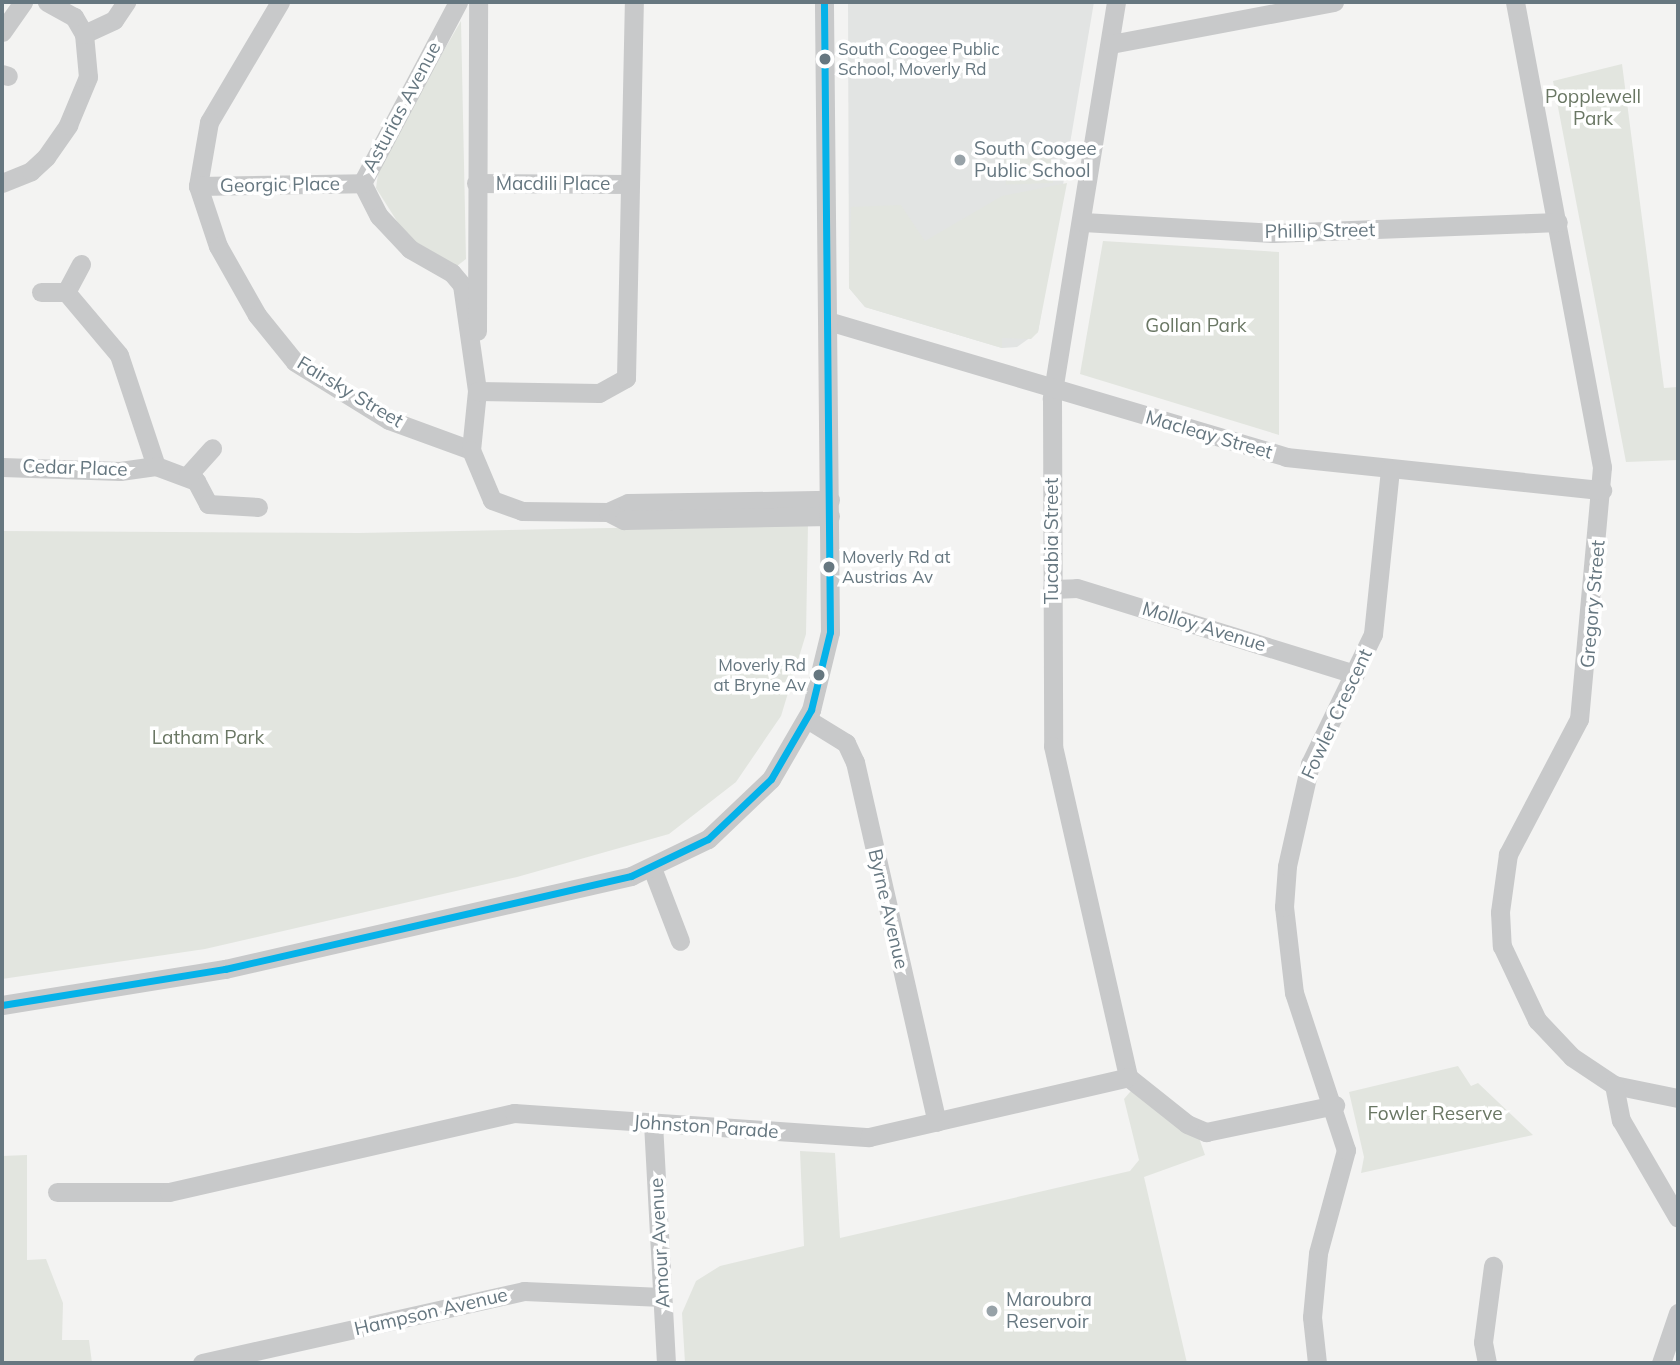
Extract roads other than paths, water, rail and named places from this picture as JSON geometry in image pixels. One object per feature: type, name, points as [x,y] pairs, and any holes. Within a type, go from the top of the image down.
[{"type":"street","points":[[2,32],[23,2]]},
{"type":"street","points":[[2,183],[31,171],[68,125],[88,77],[84,34],[74,17],[47,2]]},
{"type":"street","points":[[84,34],[114,20],[126,2]]},
{"type":"street","name":"Fairsky Street","points":[[280,2],[209,122],[198,186],[218,246],[257,315],[295,362],[389,419],[471,450]]},
{"type":"street","name":"Asturias Avenue","points":[[458,2],[362,183],[379,216],[410,249],[462,285],[476,386]]},
{"type":"street","name":"Asturias Avenue","points":[[478,2],[476,386],[471,450],[492,500],[522,511],[608,512],[628,503],[830,508]]},
{"type":"street","points":[[476,386],[599,393],[626,378],[634,2]]},
{"type":"street","points":[[2,1004],[225,969],[652,868],[708,839],[752,801],[788,755],[807,719],[830,632],[824,2]]},
{"type":"street","name":"Tucabia Street","points":[[1116,2],[1055,390],[1052,589],[1056,773],[1128,1077]]},
{"type":"street","points":[[1111,44],[1334,2]]},
{"type":"street","name":"Gregory Street","points":[[1516,2],[1602,467],[1602,490],[1579,719],[1519,824],[1508,854],[1500,912],[1510,970],[1537,1020],[1572,1057],[1614,1085],[1678,1098]]},
{"type":"street","name":"Georgic Place","points":[[198,186],[362,183]]},
{"type":"street","name":"Macdili Place","points":[[476,183],[630,184]]},
{"type":"street","name":"Phillip Street","points":[[1083,222],[1273,233],[1558,222]]},
{"type":"street","points":[[66,292],[81,264]]},
{"type":"street","points":[[41,292],[66,292],[119,355],[156,466]]},
{"type":"street","name":"Macleay Street","points":[[828,321],[1276,454],[1391,469],[1602,490]]},
{"type":"street","points":[[212,448],[188,475],[208,504],[258,507]]},
{"type":"street","name":"Cedar Place","points":[[2,467],[120,471],[156,466],[188,475]]},
{"type":"street","name":"Fowler Crescent","points":[[1317,1363],[1312,1317],[1318,1253],[1346,1150],[1335,1105],[1294,993],[1284,907],[1303,787],[1373,634],[1391,469]]},
{"type":"street","name":"Molloy Avenue","points":[[1052,589],[1077,588],[1355,674]]},
{"type":"street","name":"Byrne Avenue","points":[[807,719],[845,743],[855,762],[937,1122]]},
{"type":"street","points":[[652,868],[680,941]]},
{"type":"street","points":[[1128,1077],[1187,1124],[1206,1132],[1335,1105]]},
{"type":"street","name":"Johnston Parade","points":[[57,1192],[169,1192],[514,1113],[869,1137],[1128,1077]]},
{"type":"street","points":[[1614,1085],[1620,1120],[1678,1218]]},
{"type":"street","name":"Amour Avenue","points":[[653,1123],[666,1363]]},
{"type":"street","points":[[1487,1363],[1483,1329],[1493,1266]]},
{"type":"street","name":"Hampson Avenue","points":[[202,1363],[524,1291],[663,1297]]},
{"type":"street","points":[[1661,1363],[1678,1313]]},
{"type":"place","name":"South Coogee Public School, Moverly Rd","points":[[825,59]]},
{"type":"place","name":"South Coogee Public School","points":[[960,160]]},
{"type":"place","name":"Moverly Rd at Austrias Av","points":[[829,567]]},
{"type":"place","name":"Moverly Rd at Bryne Av","points":[[819,675]]},
{"type":"place","name":"Maroubra Reservoir","points":[[992,1311]]},
{"type":"park label","name":"Popplewell Park","points":[[1593,108]]},
{"type":"park label","name":"Gollan Park","points":[[1196,326]]},
{"type":"park label","name":"Latham Park","points":[[208,738]]},
{"type":"park label","name":"Fowler Reserve","points":[[1435,1114]]}]
